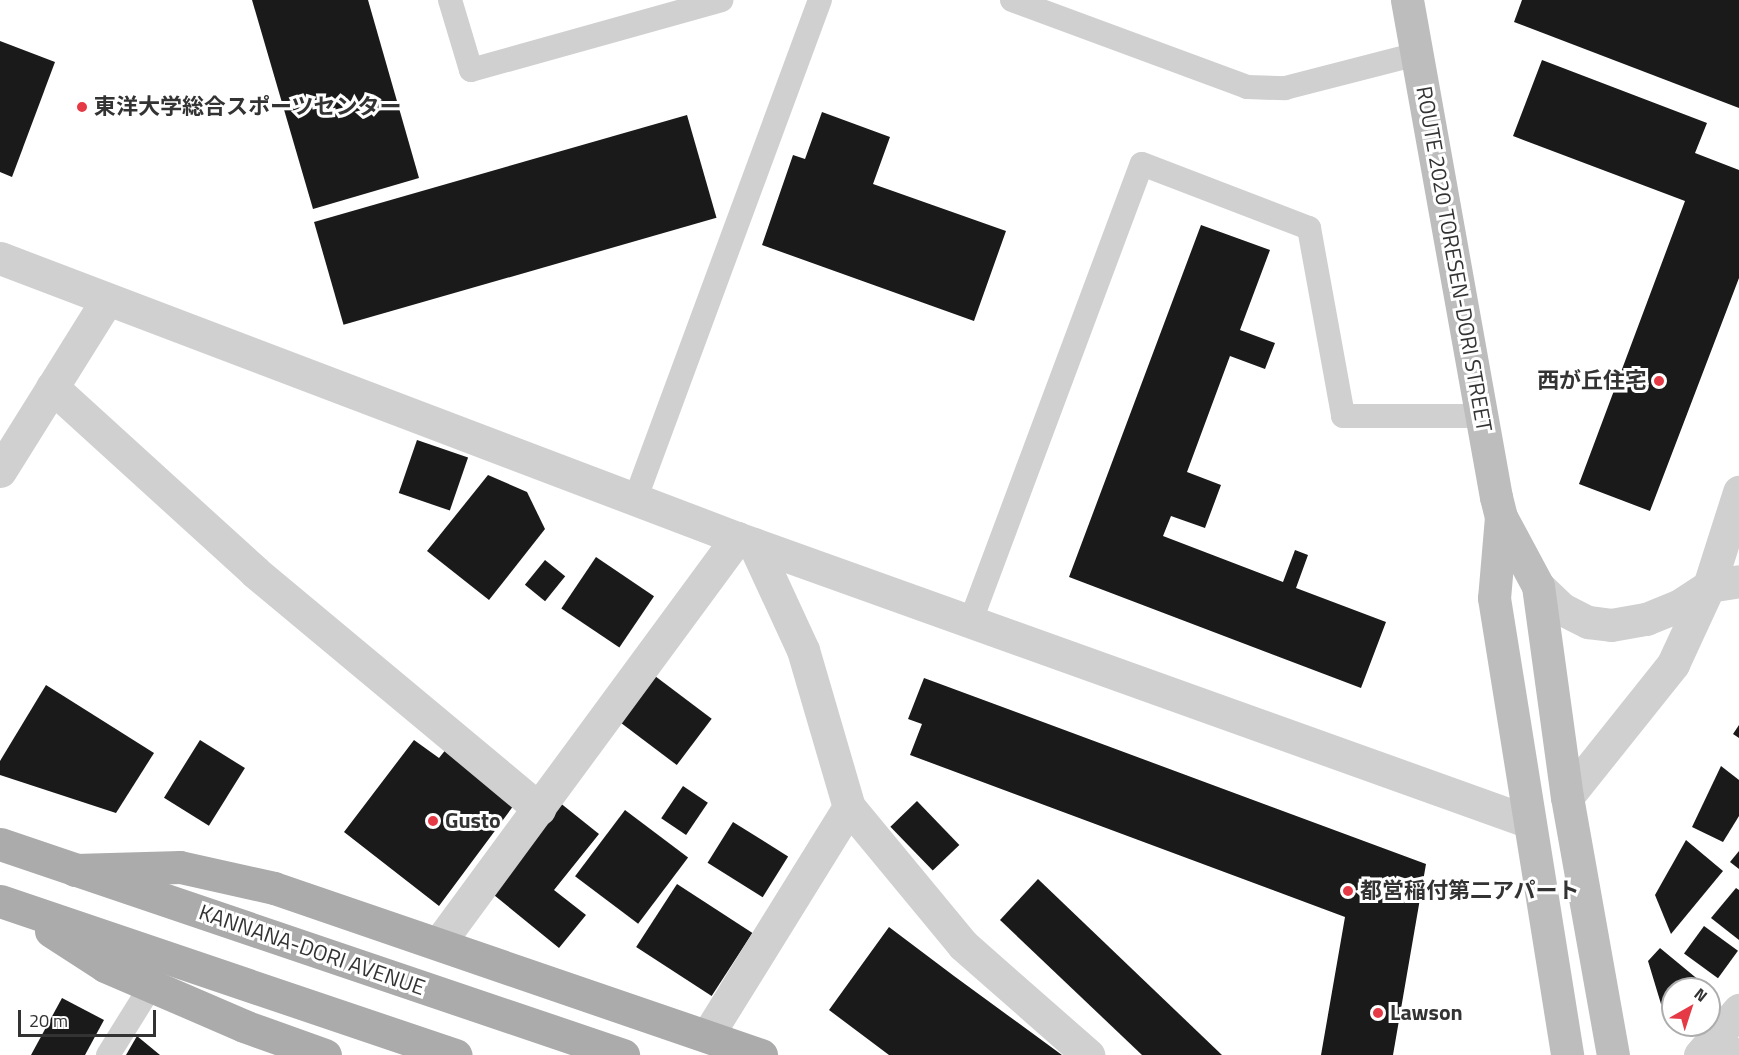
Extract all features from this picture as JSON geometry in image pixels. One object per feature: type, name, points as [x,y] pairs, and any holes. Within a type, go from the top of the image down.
[{"type":"main road","name":"ROUTE 2020 TORESEN-DORI STREET","points":[[1407,0],[1501,517],[1494,598],[1527,821],[1567,1055]]},
{"type":"main road","name":"ROUTE 2020 TORESEN-DORI STREET","points":[[1501,517],[1538,586],[1567,797],[1612,1055]]},
{"type":"main road","name":"KANNANA-DORI AVENUE","points":[[0,844],[623,1055]]},
{"type":"main road","points":[[75,870],[180,867],[274,888],[761,1055]]},
{"type":"main road","points":[[6,903],[105,966],[325,1055]]},
{"type":"main road","points":[[6,903],[456,1055]]},
{"type":"street","points":[[0,258],[746,541],[1527,821]]},
{"type":"street","points":[[0,471],[107,300]]},
{"type":"street","points":[[52,387],[255,572],[539,809]]},
{"type":"street","points":[[1567,797],[1673,664],[1724,584],[1739,492]]},
{"type":"street","points":[[439,943],[539,809],[746,541]]},
{"type":"street","points":[[746,541],[803,650],[849,807],[963,945],[1088,1055]]},
{"type":"street","points":[[1538,586],[1562,609],[1588,622],[1611,625],[1646,619],[1724,584]]},
{"type":"street","points":[[706,1036],[849,807]]},
{"type":"street","points":[[1719,1048],[1739,1010]]},
{"type":"lane","points":[[450,0],[471,70],[721,0]]},
{"type":"lane","points":[[635,500],[820,0]]},
{"type":"lane","points":[[1012,0],[1247,87],[1285,88],[1417,54]]},
{"type":"lane","points":[[970,623],[1142,164],[1309,228],[1342,416],[1482,416]]},
{"type":"lane","points":[[108,1055],[151,986]]},
{"type":"building","points":[[252,0],[368,0],[419,178],[313,209]]},
{"type":"building","points":[[1522,0],[1739,0],[1739,108],[1514,22]]},
{"type":"building","points":[[0,41],[55,62],[12,177],[0,172]]},
{"type":"building","name":"西が丘住宅","points":[[1542,60],[1707,123],[1695,153],[1739,170],[1739,278],[1650,511],[1579,484],[1685,201],[1513,136]]},
{"type":"building","points":[[822,112],[890,137],[873,184],[1006,231],[974,321],[762,245],[793,155],[805,159]]},
{"type":"building","points":[[687,115],[716,218],[344,325],[314,222]]},
{"type":"building","points":[[1201,225],[1270,250],[1240,330],[1275,343],[1265,369],[1230,356],[1187,472],[1221,485],[1205,528],[1171,516],[1163,536],[1283,582],[1295,550],[1308,555],[1296,588],[1386,622],[1361,688],[1069,577]]},
{"type":"building","points":[[417,440],[468,458],[450,511],[399,493]]},
{"type":"building","points":[[488,475],[527,492],[545,529],[489,600],[427,551]]},
{"type":"building","points":[[596,557],[654,596],[619,648],[561,608]]},
{"type":"building","points":[[545,560],[565,576],[545,601],[525,585]]},
{"type":"building","points":[[655,676],[712,719],[677,765],[620,722]]},
{"type":"building","name":"都営稲付第二アパート","points":[[924,678],[1426,864],[1393,1055],[1321,1055],[1345,917],[910,755],[922,724],[908,719]]},
{"type":"building","points":[[46,685],[154,753],[116,813],[0,775],[0,761]]},
{"type":"building","points":[[1739,725],[1739,738],[1733,734]]},
{"type":"building","points":[[200,740],[245,768],[209,826],[164,798]]},
{"type":"building","points":[[414,740],[439,758],[447,748],[517,801],[439,906],[344,832]]},
{"type":"building","points":[[1721,766],[1739,780],[1739,816],[1723,842],[1692,827]]},
{"type":"building","points":[[683,786],[708,803],[686,835],[661,818]]},
{"type":"building","points":[[917,801],[959,845],[933,871],[890,827]]},
{"type":"building","points":[[559,802],[599,834],[554,890],[586,915],[559,948],[489,891]]},
{"type":"building","points":[[625,810],[688,858],[638,924],[575,876]]},
{"type":"building","points":[[733,822],[788,856],[763,897],[708,863]]},
{"type":"building","points":[[1686,840],[1723,871],[1671,934],[1655,895]]},
{"type":"building","points":[[1739,851],[1739,869],[1730,862]]},
{"type":"building","points":[[1038,879],[1222,1055],[1142,1055],[1000,920]]},
{"type":"building","points":[[677,884],[752,933],[712,996],[636,947]]},
{"type":"building","points":[[1736,888],[1739,890],[1739,940],[1711,918]]},
{"type":"building","points":[[1704,926],[1738,951],[1719,977],[1684,954]]},
{"type":"building","points":[[889,927],[1062,1055],[889,1055],[829,1010]]},
{"type":"building","points":[[1660,948],[1695,977],[1661,977],[1661,1004],[1648,961]]},
{"type":"building","points":[[62,998],[104,1020],[85,1055],[31,1055]]},
{"type":"building","points":[[137,1036],[160,1055],[126,1055]]},
{"type":"place","name":"東洋大学総合スポーツセンター","points":[[82,107]]},
{"type":"place","name":"西が丘住宅","points":[[1659,381]]},
{"type":"place","name":"Gusto","points":[[433,821]]},
{"type":"place","name":"都営稲付第二アパート","points":[[1348,891]]},
{"type":"place","name":"Lawson","points":[[1378,1013]]}]
